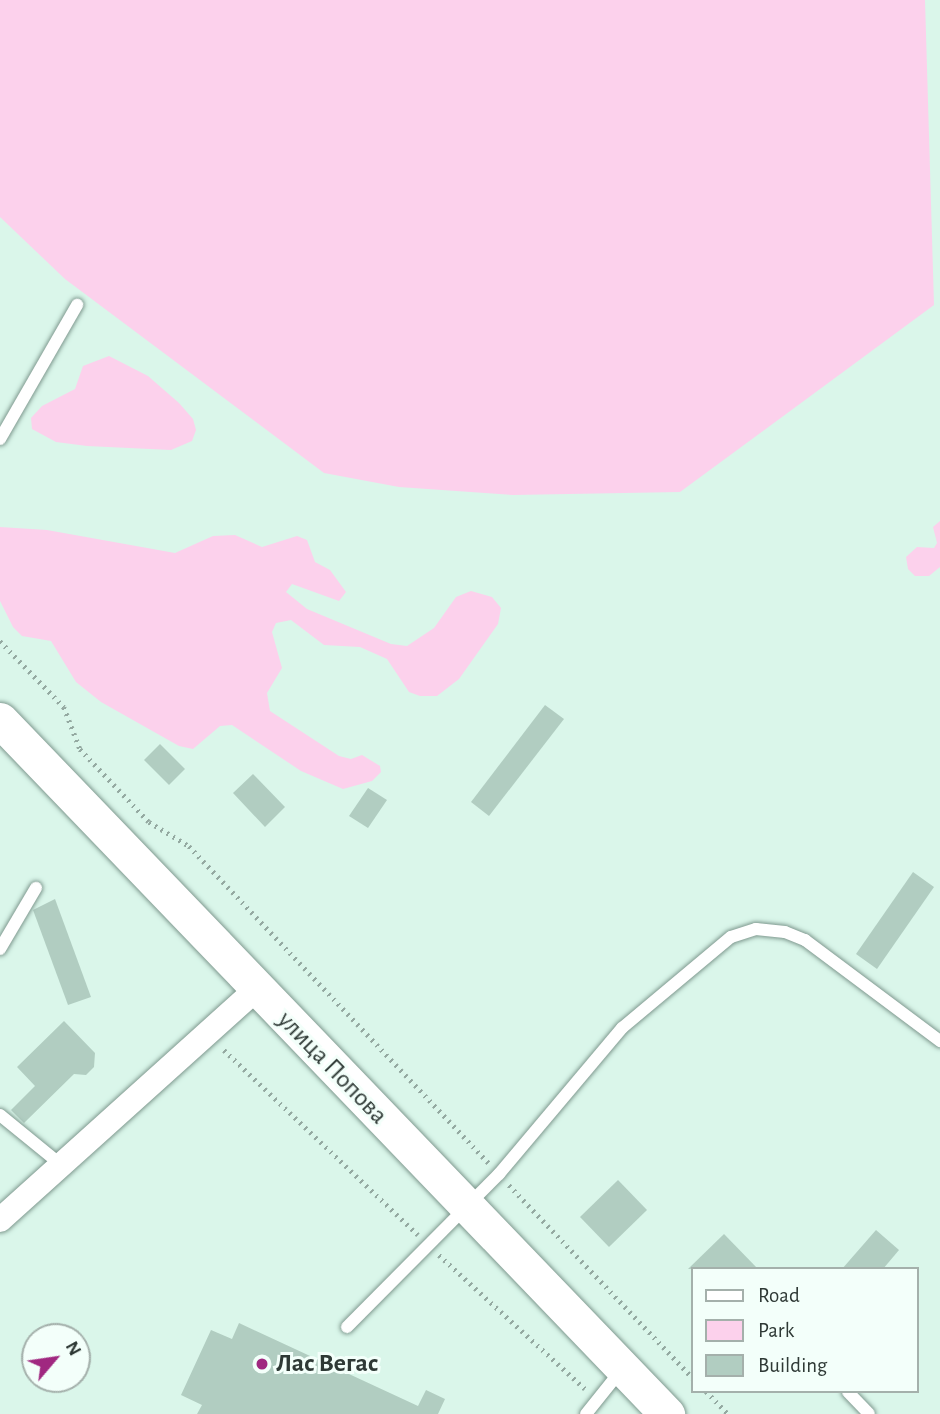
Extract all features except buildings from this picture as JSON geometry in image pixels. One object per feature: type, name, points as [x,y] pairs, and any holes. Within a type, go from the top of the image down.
[{"type":"main road","name":"улица Попова","points":[[0,720],[467,1209],[667,1414]]},
{"type":"street","points":[[0,1220],[257,989]]},
{"type":"lane","points":[[0,439],[77,305]]},
{"type":"lane","points":[[0,949],[36,888]]},
{"type":"lane","points":[[347,1327],[467,1209],[622,1028],[709,951],[755,929],[785,932],[805,940],[940,1041]]},
{"type":"lane","points":[[0,1115],[60,1164]]},
{"type":"lane","points":[[586,1414],[595,1399],[623,1369]]},
{"type":"lane","points":[[849,1393],[869,1414]]},
{"type":"path","points":[[0,641],[64,707],[80,749],[149,821],[189,846],[692,1377]]},
{"type":"path","points":[[224,1049],[429,1246],[595,1399]]},
{"type":"path","points":[[708,1393],[728,1414]]},
{"type":"green space","points":[[0,0],[925,0],[934,305],[680,492],[513,495],[399,487],[324,473],[65,279],[0,217]]},
{"type":"green space","points":[[109,356],[148,376],[179,403],[193,419],[196,430],[192,441],[171,450],[87,446],[56,442],[32,429],[31,418],[42,406],[75,389],[83,366]]},
{"type":"green space","points":[[940,521],[940,567],[929,576],[915,576],[908,569],[906,557],[917,547],[934,548],[937,543],[933,527]]},
{"type":"green space","points":[[0,527],[47,530],[175,553],[213,536],[235,535],[262,547],[297,536],[307,540],[315,562],[330,570],[346,592],[339,601],[292,584],[286,592],[307,609],[391,644],[407,646],[434,628],[456,597],[471,591],[492,597],[501,608],[498,624],[459,679],[437,696],[420,696],[409,692],[387,659],[360,647],[324,645],[291,620],[276,623],[272,632],[282,668],[267,693],[270,711],[339,756],[351,759],[362,755],[380,766],[381,772],[372,781],[343,789],[301,771],[232,725],[220,726],[193,749],[179,746],[101,702],[76,682],[51,641],[22,636],[13,627],[0,601]]},
{"type":"place","name":"Лас Вегас","points":[[262,1364]]}]
